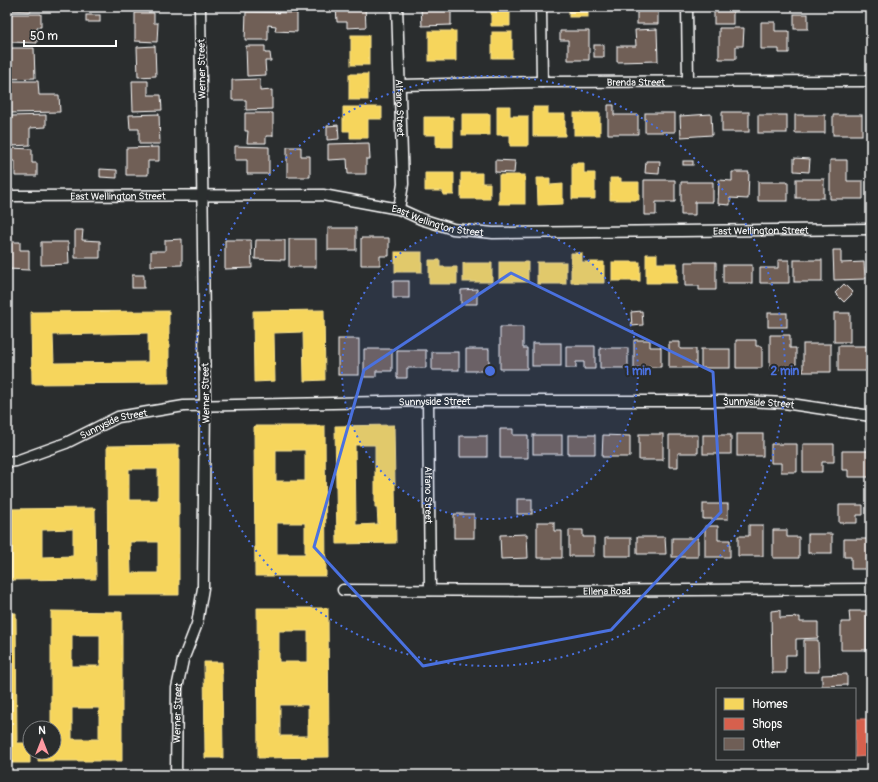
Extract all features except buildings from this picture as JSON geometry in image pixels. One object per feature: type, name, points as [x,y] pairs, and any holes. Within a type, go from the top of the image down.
[{"type":"street","name":"Werner Street","points":[[176,775],[177,688],[183,660],[196,624],[203,588],[205,405],[200,7]]},
{"type":"street","name":"Alfano Street","points":[[397,7],[401,84],[403,184],[399,209]]},
{"type":"street","points":[[541,7],[542,82]]},
{"type":"street","points":[[687,7],[688,82]]},
{"type":"street","name":"Brenda Street","points":[[401,84],[871,81]]},
{"type":"street","name":"East Wellington Street","points":[[7,196],[323,195],[399,209],[421,219],[453,229],[493,233],[871,229]]},
{"type":"street","name":"Sunnyside Street","points":[[7,462],[16,461],[66,443],[118,417],[184,406],[428,401],[747,400],[784,403],[871,416]]},
{"type":"street","name":"Alfano Street","points":[[428,401],[430,590]]},
{"type":"street","name":"Ellena Road","points":[[343,590],[551,591],[871,589]]},
{"type":"highlighted area","points":[[511,273],[713,372],[721,512],[611,630],[423,666],[314,547],[364,370]]}]
